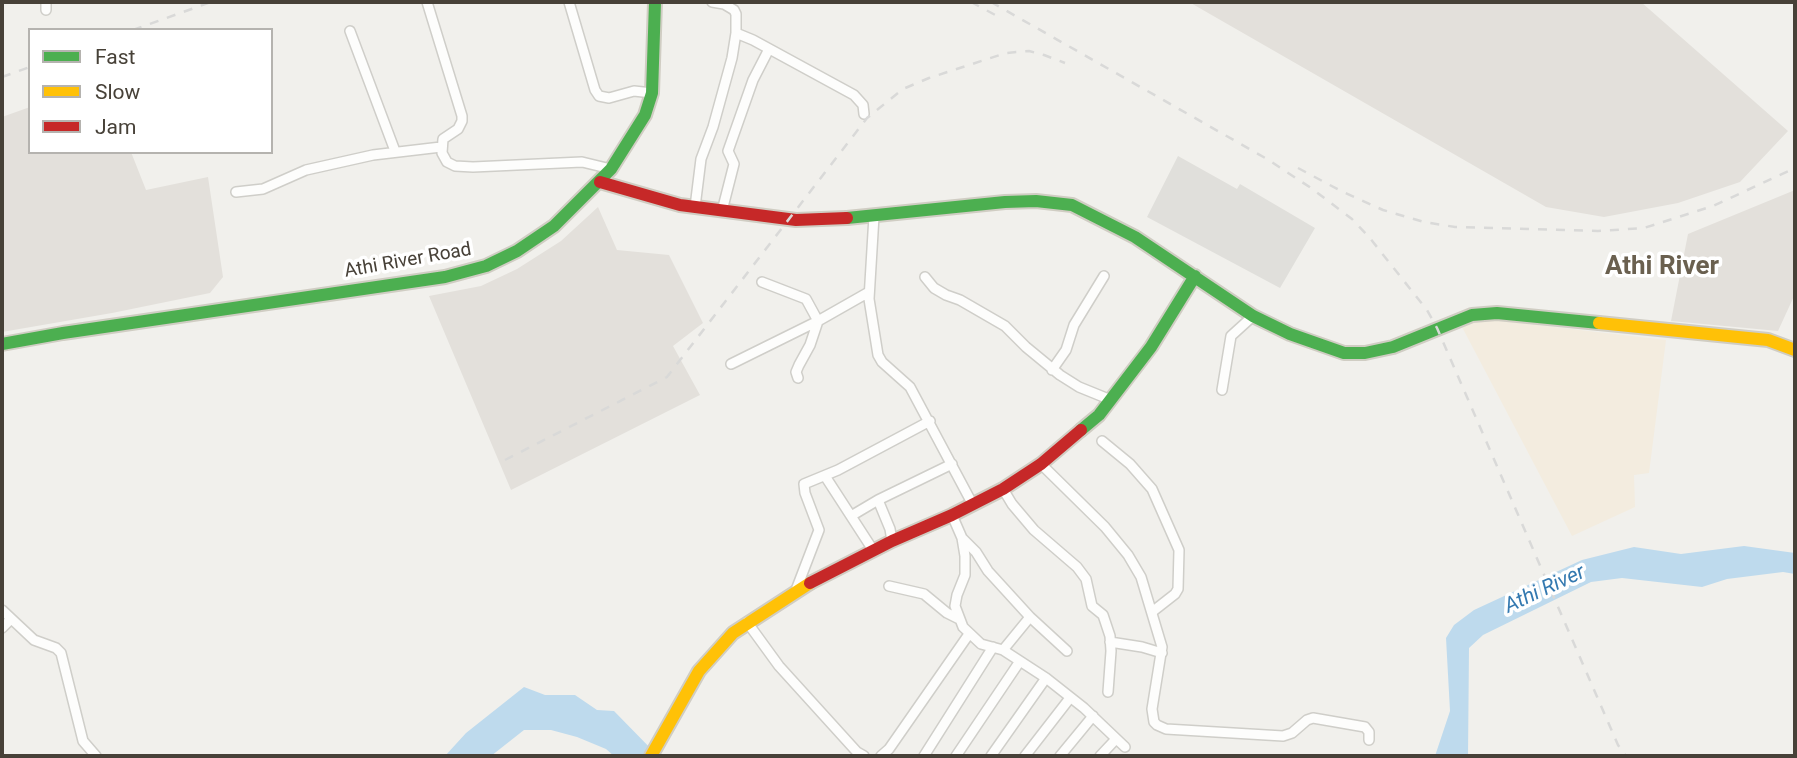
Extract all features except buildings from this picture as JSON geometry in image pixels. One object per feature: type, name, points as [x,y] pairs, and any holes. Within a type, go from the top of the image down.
[{"type":"street","points":[[427,2],[462,116],[461,125],[446,135],[441,147],[444,158],[455,166],[582,162],[611,169]]},
{"type":"street","points":[[569,2],[599,96],[609,98],[634,91],[652,93]]},
{"type":"street","name":"Athi River Road","points":[[2,344],[63,332],[463,273],[494,262],[531,243],[564,218],[600,182],[645,115],[652,93],[655,2]]},
{"type":"street","points":[[695,207],[701,159],[708,144],[736,33],[734,9],[712,2]]},
{"type":"street","points":[[350,31],[395,151]]},
{"type":"street","points":[[736,33],[854,96],[863,105],[864,114]]},
{"type":"street","points":[[722,211],[734,164],[728,151],[754,80],[769,49]]},
{"type":"street","points":[[236,192],[263,189],[306,170],[395,151],[441,147]]},
{"type":"street","points":[[600,182],[637,194],[695,207],[796,220],[828,220],[1005,202],[1036,201],[1072,205],[1135,237],[1254,316],[1310,342],[1355,354],[1393,347],[1472,315],[1497,313],[1768,340],[1795,349]]},
{"type":"street","points":[[874,216],[869,292],[872,328],[880,359],[910,387],[973,505]]},
{"type":"street","points":[[1052,370],[1066,350],[1074,325],[1104,276]]},
{"type":"street","points":[[650,756],[699,671],[733,633],[747,622],[796,590],[873,550],[1003,489],[1041,464],[1099,415],[1151,347],[1195,276]]},
{"type":"street","points":[[925,277],[934,288],[946,296],[960,300],[1005,326],[1052,370],[1079,387],[1111,400]]},
{"type":"street","points":[[762,282],[806,299],[818,321],[810,345],[796,372],[798,378]]},
{"type":"street","points":[[732,365],[869,292]]},
{"type":"street","points":[[1222,390],[1231,336],[1254,316]]},
{"type":"street","points":[[796,590],[819,530],[804,484],[825,476],[930,421]]},
{"type":"street","points":[[1102,441],[1130,464],[1152,489],[1179,550],[1178,589],[1152,612]]},
{"type":"street","points":[[851,516],[952,464]]},
{"type":"street","points":[[1041,464],[1105,527],[1128,555],[1141,577],[1161,637],[1162,653],[1152,709],[1154,722],[1161,727],[1283,736],[1292,733],[1312,718],[1365,727],[1368,729],[1369,740]]},
{"type":"street","points":[[825,476],[873,550]]},
{"type":"street","points":[[1003,489],[1034,530],[1084,574],[1092,606],[1103,615],[1110,642],[1108,692]]},
{"type":"street","points":[[878,500],[892,541]]},
{"type":"street","points":[[952,515],[962,538],[966,562],[965,575],[956,600],[959,619],[969,634],[981,644],[1003,650],[1046,678],[1093,716],[1125,747]]},
{"type":"street","points":[[962,538],[1030,617],[1067,652]]},
{"type":"street","points":[[889,586],[924,594],[959,619]]},
{"type":"street","points":[[2,610],[34,640],[56,648],[61,653],[83,741],[96,756]]},
{"type":"street","points":[[1003,650],[1030,617]]},
{"type":"street","points":[[2,628],[10,620]]},
{"type":"street","points":[[747,622],[772,658],[864,756]]},
{"type":"street","points":[[881,756],[889,749],[969,634]]},
{"type":"street","points":[[1110,642],[1162,653]]},
{"type":"street","points":[[924,756],[993,647]]},
{"type":"street","points":[[956,756],[1020,661]]},
{"type":"street","points":[[991,756],[1046,678]]},
{"type":"street","points":[[1025,756],[1070,698]]},
{"type":"street","points":[[1060,756],[1093,716]]},
{"type":"street","points":[[1100,756],[1116,739]]},
{"type":"shaded area","points":[[1189,2],[1641,2],[1788,131],[1740,182],[1678,203],[1604,217],[1546,207]]},
{"type":"shaded area","points":[[28,108],[28,154],[132,154],[146,190],[208,177],[223,277],[210,293],[2,332],[2,117]]},
{"type":"shaded area","points":[[1178,156],[1237,189],[1240,184],[1315,228],[1280,288],[1147,217]]},
{"type":"shaded area","points":[[1795,190],[1795,294],[1778,331],[1671,321],[1688,234]]},
{"type":"shaded area","points":[[598,207],[617,250],[669,255],[703,323],[673,346],[700,395],[511,490],[429,296],[481,286],[517,269],[561,241]]},
{"type":"shaded area","points":[[1485,319],[1666,340],[1649,473],[1634,475],[1635,507],[1572,536],[1462,327]]},
{"type":"water","points":[[1744,546],[1795,553],[1795,574],[1783,572],[1727,579],[1702,587],[1622,578],[1591,582],[1483,635],[1469,648],[1468,756],[1435,756],[1450,711],[1446,638],[1454,625],[1474,610],[1582,560],[1634,547],[1681,554]]},
{"type":"water","points":[[524,687],[545,695],[575,695],[597,710],[614,711],[658,756],[614,756],[606,749],[577,737],[551,730],[524,730],[491,756],[445,756],[466,733]]},
{"type":"railway","points":[[139,28],[211,2]]},
{"type":"railway","points":[[971,2],[999,17]]},
{"type":"railway","points":[[991,2],[1267,159],[1352,219],[1369,237],[1427,310],[1437,328],[1618,745],[1626,756]]},
{"type":"railway","points":[[505,460],[667,377],[867,118],[903,89],[1006,53],[1029,51],[1065,63]]},
{"type":"railway","points":[[2,77],[28,68]]},
{"type":"railway","points":[[1298,168],[1383,210],[1424,222],[1455,227],[1598,231],[1644,228],[1713,206],[1795,168]]},
{"type":"traffic: fast","points":[[2,344],[445,277],[486,266],[517,251],[554,226],[611,169],[645,115],[652,93],[655,2]]},
{"type":"traffic: fast","points":[[847,218],[1005,202],[1036,201],[1072,205],[1135,237],[1253,316],[1290,334],[1344,353],[1365,353],[1393,347],[1472,315],[1497,313],[1599,323]]},
{"type":"traffic: fast","points":[[1081,430],[1099,415],[1151,347],[1195,276]]},
{"type":"traffic: slow","points":[[1599,323],[1768,340],[1795,350]]},
{"type":"traffic: slow","points":[[651,756],[699,671],[733,633],[810,583]]},
{"type":"traffic: jam","points":[[600,182],[680,205],[796,220],[847,218]]},
{"type":"traffic: jam","points":[[810,583],[1003,489],[1041,464],[1081,430]]},
{"type":"district","name":"Athi River","points":[[1662,267]]}]
